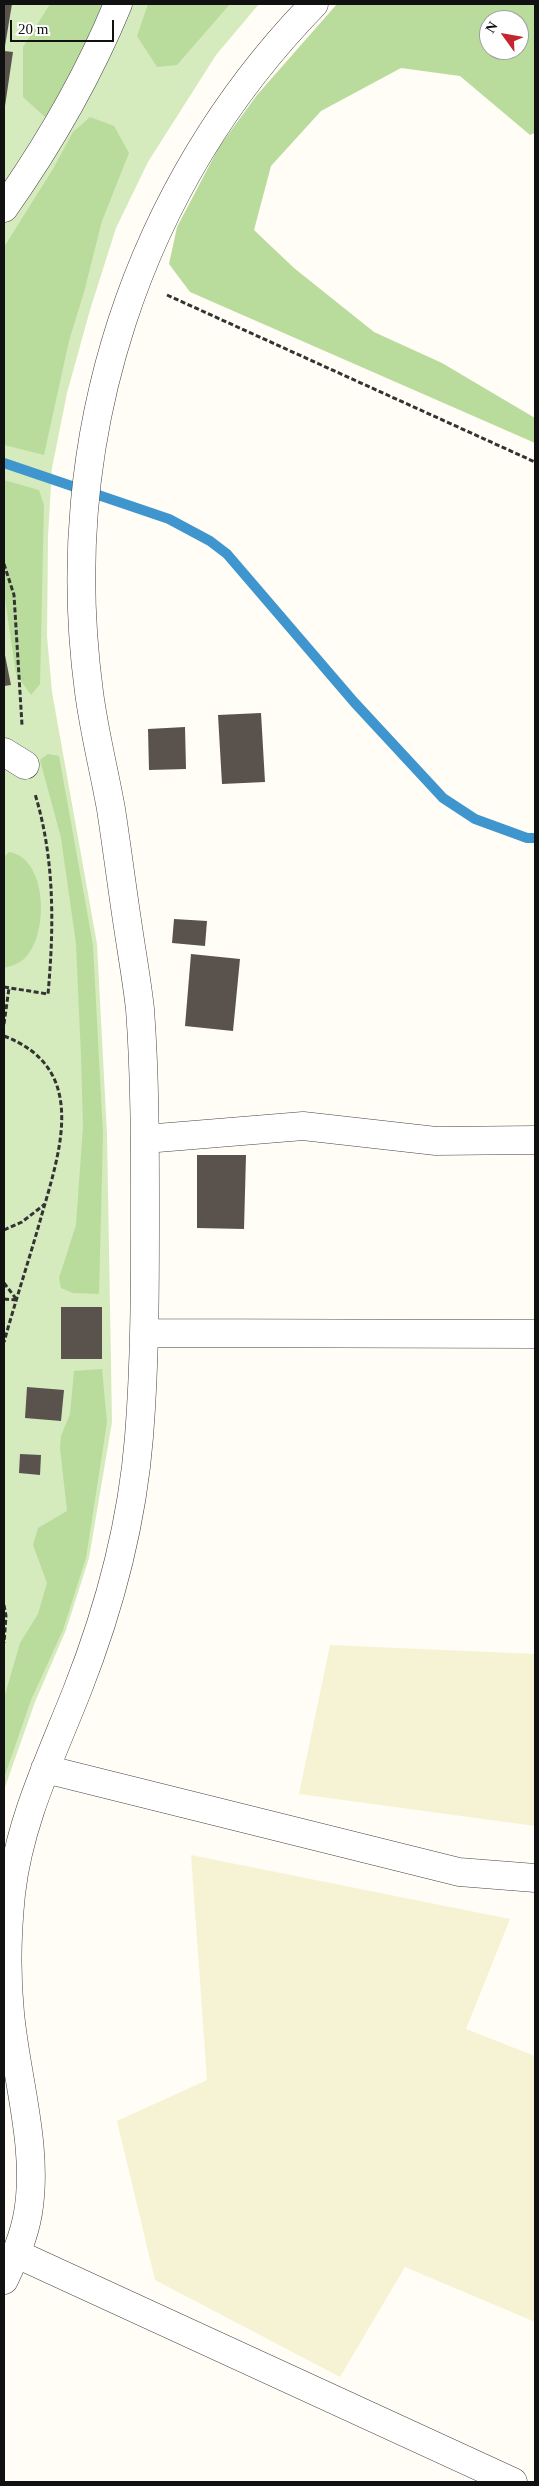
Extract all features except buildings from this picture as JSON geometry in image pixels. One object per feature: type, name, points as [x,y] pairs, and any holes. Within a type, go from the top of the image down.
[{"type":"street","points":[[4,208],[68,108],[105,36],[118,4]]},
{"type":"street","points":[[4,2280],[16,2254],[28,2214],[31,2169],[10,2012],[7,1938],[12,1887],[22,1837],[45,1769],[79,1688],[106,1612],[128,1520],[139,1443],[144,1334],[145,1138],[140,1007],[111,812],[89,696],[80,590],[84,513],[93,436],[118,328],[135,281],[161,223],[215,124],[250,76],[286,32],[314,4]]},
{"type":"street","points":[[145,1138],[303,1126],[436,1141],[535,1140]]},
{"type":"street","points":[[144,1334],[535,1334]]},
{"type":"street","points":[[45,1769],[459,1872],[535,1878]]},
{"type":"street","points":[[16,2254],[512,2482]]},
{"type":"path","points":[[135,281],[535,462]]},
{"type":"path","points":[[4,564],[14,595],[14,758],[36,796],[48,861],[52,927],[48,994],[4,987]]},
{"type":"path","points":[[4,1024],[9,988]]},
{"type":"path","points":[[4,1036],[24,1045],[49,1070],[59,1092],[63,1116],[61,1146],[18,1300],[4,1342]]},
{"type":"path","points":[[4,1230],[22,1222],[45,1203]]},
{"type":"path","points":[[4,1283],[18,1300]]},
{"type":"path","points":[[4,1299],[18,1300]]},
{"type":"path","points":[[4,1605],[6,1616],[4,1643]]},
{"type":"shaded area","points":[[330,1645],[535,1654],[535,1826],[299,1794]]},
{"type":"shaded area","points":[[191,1855],[510,1919],[466,2029],[535,2056],[535,2322],[405,2267],[340,2377],[155,2280],[117,2121],[207,2080]]},
{"type":"green space","points":[[4,4],[259,4],[216,55],[148,162],[116,228],[90,310],[67,393],[52,468],[48,537],[47,636],[52,692],[97,944],[107,1134],[112,1422],[89,1558],[66,1630],[35,1702],[4,1790]]},
{"type":"green space","points":[[50,4],[108,4],[78,68],[46,118],[23,97],[23,47]]},
{"type":"green space","points":[[148,4],[230,4],[177,65],[157,67],[137,36]]},
{"type":"green space","points":[[337,4],[535,4],[535,133],[530,135],[460,76],[401,68],[321,111],[271,166],[254,230],[294,268],[374,332],[442,363],[535,418],[535,443],[190,292],[169,264],[177,227],[219,147],[257,95]]},
{"type":"green space","points":[[90,117],[114,126],[129,153],[102,221],[69,341],[44,455],[4,445],[4,247],[53,169],[73,132]]},
{"type":"green space","points":[[4,480],[39,490],[44,505],[40,684],[31,695],[16,674],[4,592]]},
{"type":"green space","points":[[48,754],[59,756],[93,945],[103,1134],[99,1294],[73,1293],[61,1288],[59,1278],[76,1225],[83,1126],[76,944],[61,838],[40,760]]},
{"type":"green space","points":[[9,852],[22,857],[31,868],[38,882],[41,916],[33,947],[23,960],[4,968],[4,857]]},
{"type":"green space","points":[[102,1369],[107,1422],[86,1558],[63,1630],[31,1700],[4,1778],[4,1698],[20,1643],[38,1614],[47,1583],[33,1545],[38,1528],[67,1511],[60,1448],[61,1436],[70,1414],[74,1371]]},
{"type":"waterway","points":[[4,463],[169,519],[210,541],[227,554],[354,702],[443,798],[475,819],[527,838],[535,838]]}]
